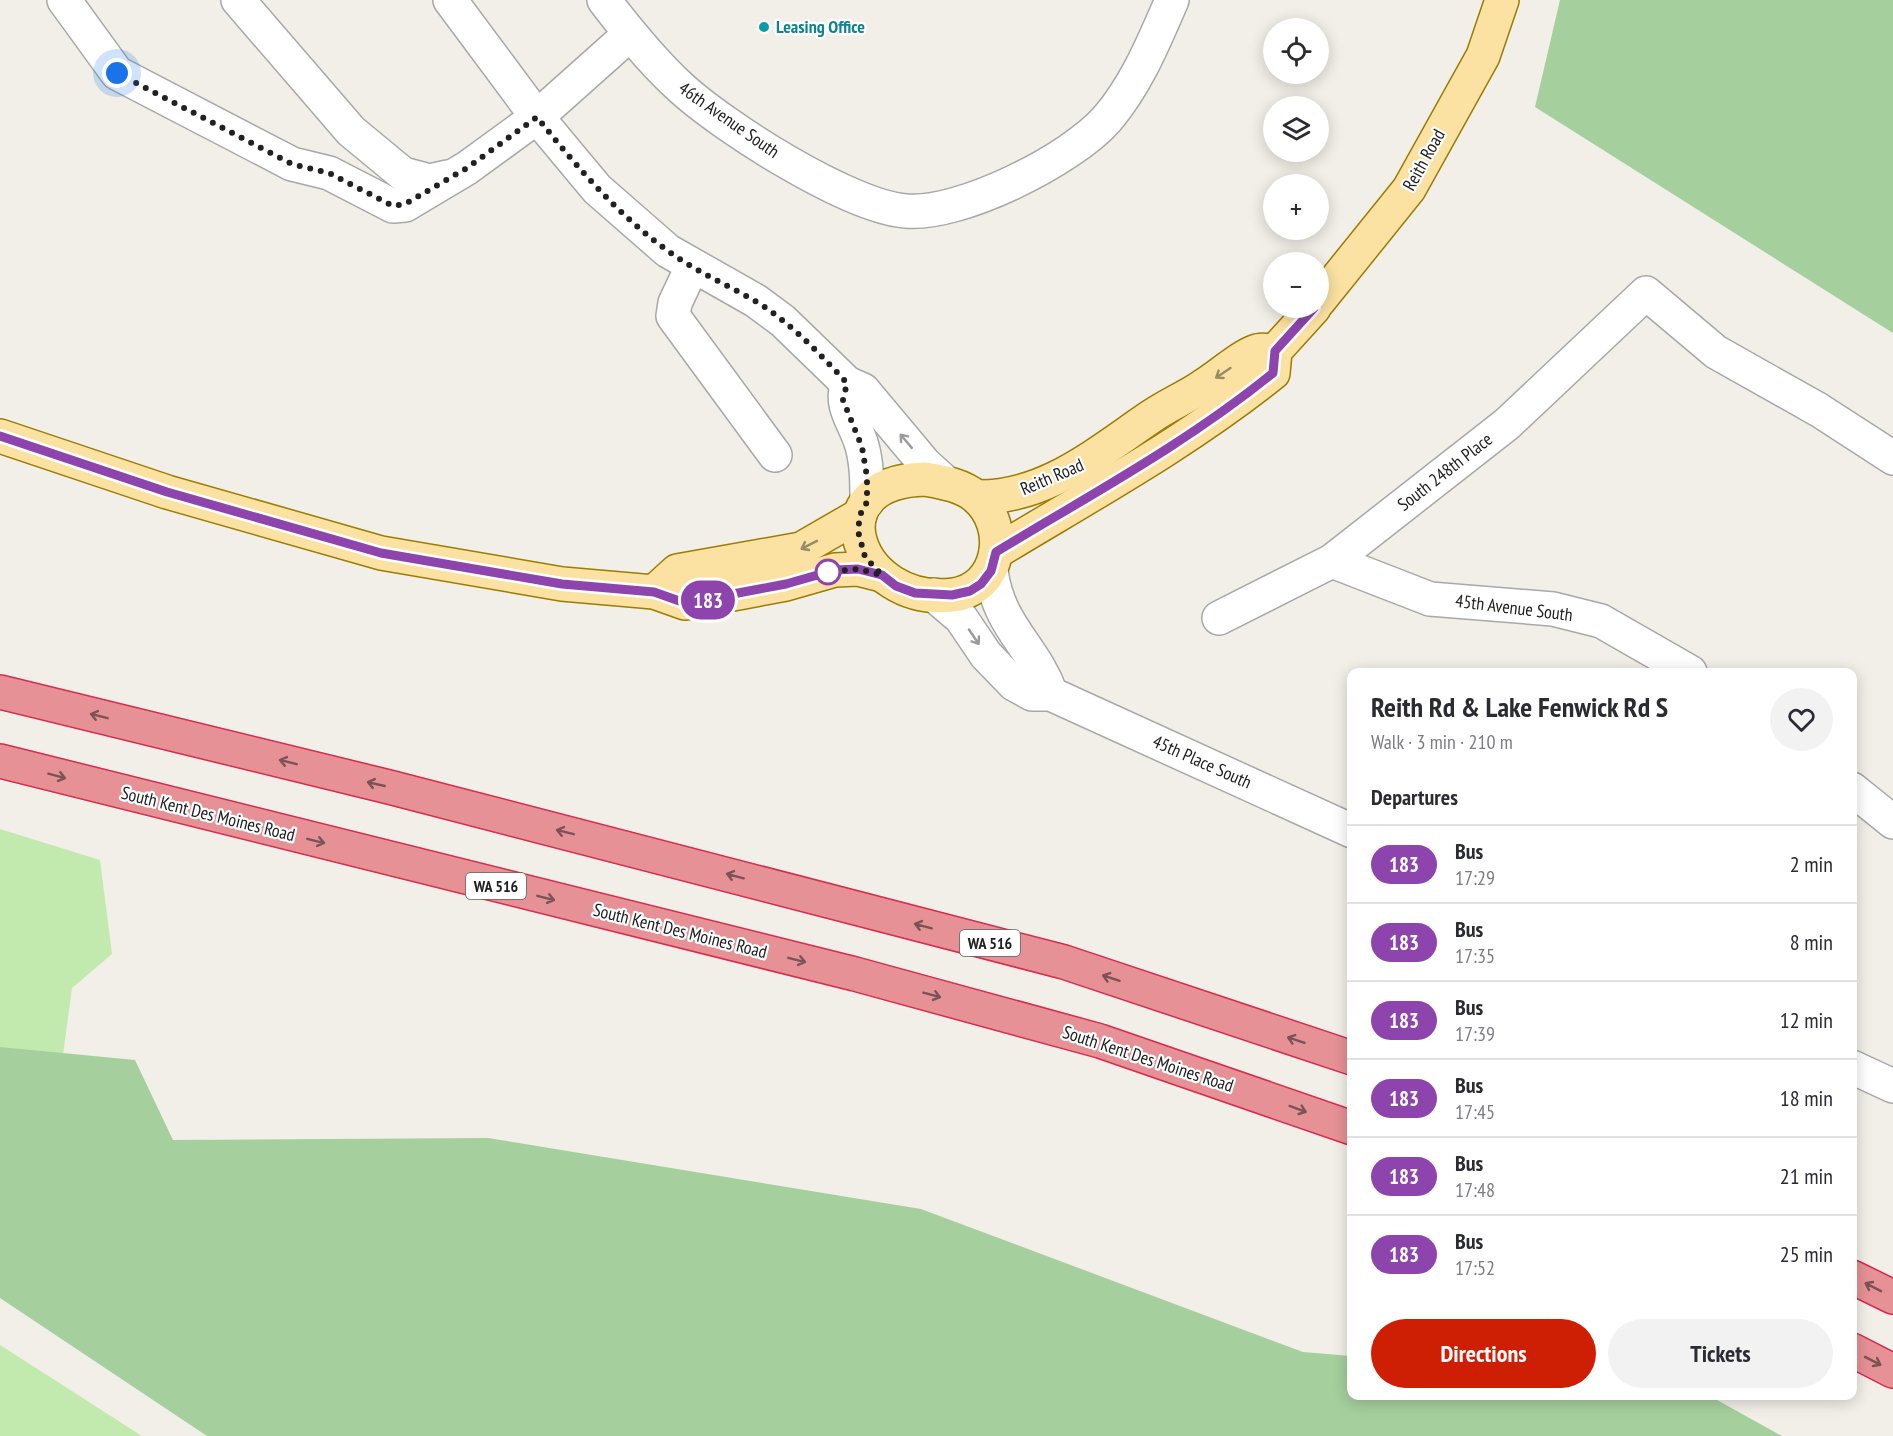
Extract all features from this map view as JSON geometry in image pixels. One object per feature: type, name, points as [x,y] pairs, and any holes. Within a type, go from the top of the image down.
[{"type":"highway","name":"WA 516","points":[[0,692],[389,787],[1064,963],[1347,1056]]},
{"type":"highway","name":"South Kent Des Moines Road","points":[[0,761],[867,977],[1100,1041],[1347,1126]]},
{"type":"highway","points":[[1857,1279],[1893,1297]]},
{"type":"highway","points":[[1857,1353],[1893,1371]]},
{"type":"main road","name":"Reith Road","points":[[1329,288],[1409,189],[1483,56],[1502,0]]},
{"type":"main road","name":"Reith Road","points":[[863,509],[858,531],[865,557],[896,586],[915,593],[934,595],[970,591],[981,584],[994,562],[1225,412],[1273,373],[1275,351],[1305,318]]},
{"type":"main road","name":"Reith Road","points":[[654,592],[676,571],[801,549],[863,509],[879,489],[903,480],[925,479],[946,483],[977,497],[994,497],[1023,492],[1085,464],[1155,415],[1195,392],[1257,350],[1275,351]]},
{"type":"main road","name":"Reith Road","points":[[0,436],[167,492],[381,553],[562,584],[654,592],[685,603],[775,586],[835,570],[858,569],[882,575]]},
{"type":"main road","points":[[977,497],[989,514],[997,532],[994,562]]},
{"type":"street","points":[[64,0],[117,73],[292,164],[329,173],[393,206],[405,204],[447,177],[467,168],[537,117],[630,34]]},
{"type":"street","points":[[238,0],[360,138],[403,174],[429,181],[447,177]]},
{"type":"street","points":[[450,0],[537,117],[597,189],[651,237],[692,267],[756,301],[783,321],[847,383],[863,390],[925,464],[946,483]]},
{"type":"street","name":"46th Avenue South","points":[[604,0],[630,34],[680,87],[758,143],[840,190],[884,208],[928,212],[950,208],[976,198],[1048,163],[1106,120],[1126,94],[1146,59],[1172,0]]},
{"type":"street","points":[[692,267],[675,303],[673,316],[775,455]]},
{"type":"street","name":"South 248th Place","points":[[1219,618],[1332,561],[1507,424],[1646,293],[1716,352],[1819,410],[1893,458]]},
{"type":"street","points":[[847,383],[843,400],[862,447],[867,477],[863,509]]},
{"type":"street","name":"45th Avenue South","points":[[1332,561],[1430,599],[1553,609],[1601,621],[1683,668]]},
{"type":"street","points":[[994,562],[994,595],[1002,613],[1044,675],[1051,694]]},
{"type":"street","name":"45th Place South","points":[[934,595],[961,618],[986,655],[1014,684],[1032,694],[1051,694],[1347,829]]},
{"type":"street","points":[[1857,793],[1893,822]]},
{"type":"street","points":[[1857,1069],[1893,1086]]},
{"type":"green space","points":[[1560,0],[1893,0],[1893,333],[1535,107]]},
{"type":"green space","points":[[0,829],[100,860],[112,954],[72,988],[63,1055],[0,1063]]},
{"type":"green space","points":[[0,1047],[135,1060],[173,1140],[488,1138],[921,1209],[1303,1352],[1347,1356],[1347,1400],[1717,1400],[1782,1436],[207,1436],[0,1298]]},
{"type":"green space","points":[[0,1345],[142,1436],[0,1436]]},
{"type":"bus line","name":"183","points":[[0,436],[35,450],[167,492],[381,553],[493,570],[562,584],[654,592],[685,603],[733,596],[835,570],[858,569],[882,575],[896,586],[915,593],[952,595],[970,591],[981,584],[991,571],[996,552],[1177,444],[1225,412],[1273,373],[1275,351],[1305,318]]},
{"type":"place","name":"Leasing Office","points":[[764,27]]},
{"type":"route","points":[[117,73],[292,164],[329,173],[393,206],[405,204],[447,177],[467,168],[537,117],[597,189],[651,237],[692,267],[756,301],[783,321],[847,383],[843,400],[862,447],[867,477],[867,502],[860,515],[858,531],[865,557],[882,575],[858,569],[828,572]]}]
